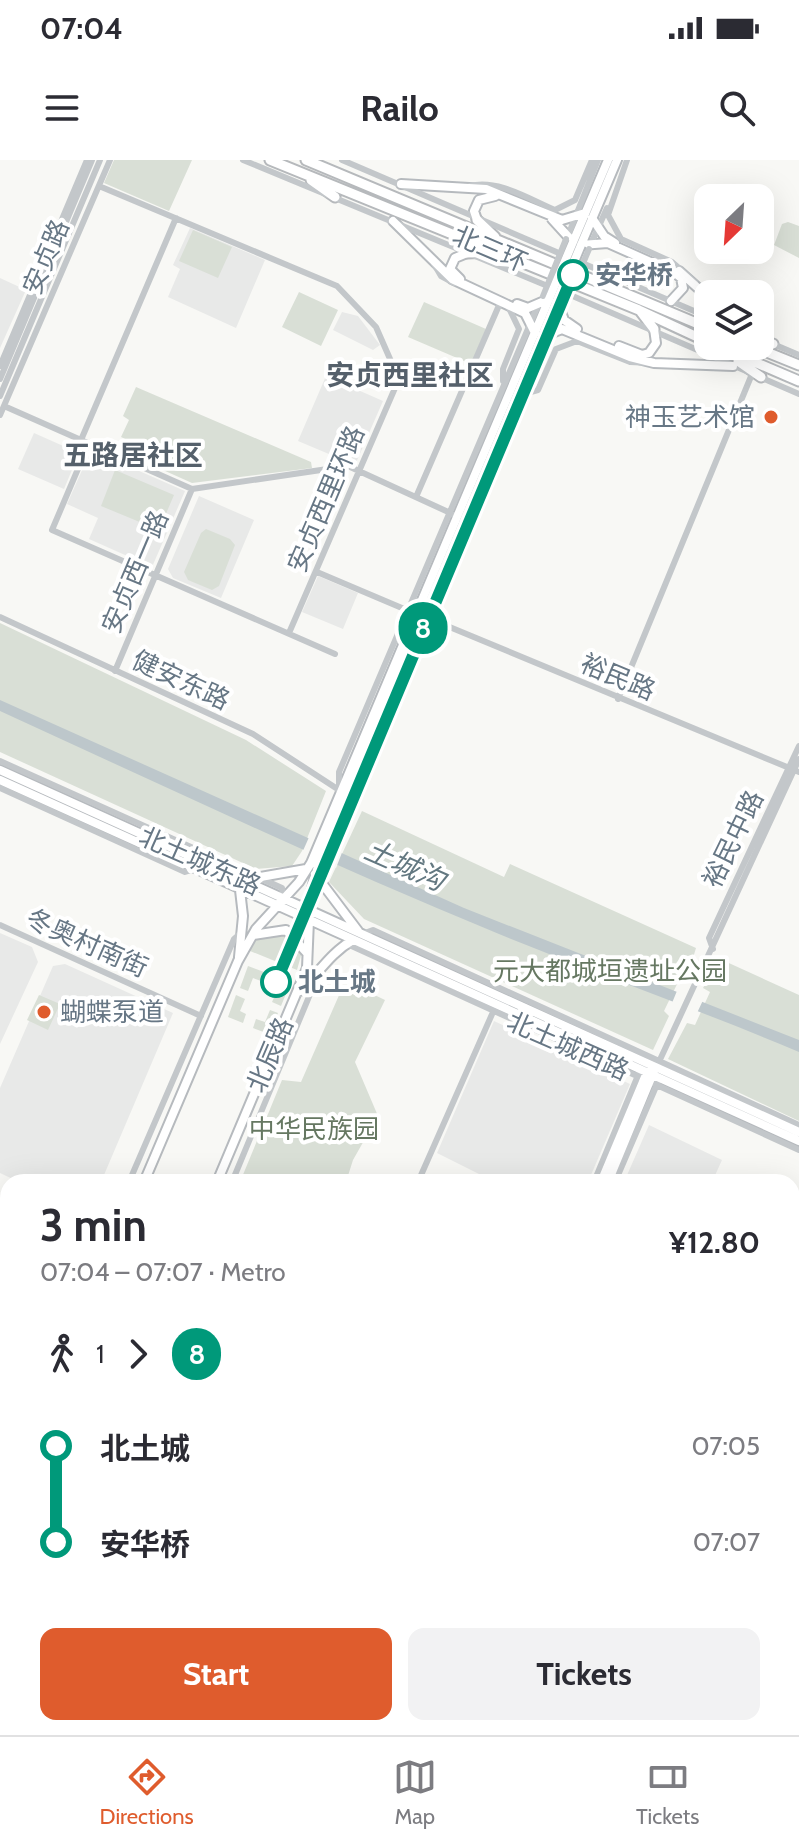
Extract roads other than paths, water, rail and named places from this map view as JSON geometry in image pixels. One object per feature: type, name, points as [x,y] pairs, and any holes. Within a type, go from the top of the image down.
[{"type":"highway","name":"北三环","points":[[270,160],[639,310],[694,336]]},
{"type":"highway","name":"北三环","points":[[306,160],[694,322]]},
{"type":"highway","points":[[302,174],[335,197]]},
{"type":"highway","points":[[477,220],[497,239]]},
{"type":"highway","points":[[467,253],[492,252]]},
{"type":"highway","points":[[651,303],[671,301]]},
{"type":"highway","points":[[639,310],[654,329]]},
{"type":"highway","points":[[774,355],[799,365]]},
{"type":"highway","points":[[735,360],[757,376]]},
{"type":"highway","points":[[749,360],[799,381]]},
{"type":"main road","points":[[552,303],[608,160]]},
{"type":"main road","points":[[589,215],[617,160]]},
{"type":"main road","points":[[401,184],[486,189],[562,220],[589,215]]},
{"type":"main road","points":[[477,220],[476,204],[489,195],[553,219],[578,243],[608,243],[675,273],[681,278],[683,288],[671,301]]},
{"type":"main road","points":[[589,215],[609,240],[679,270],[694,282]]},
{"type":"main road","points":[[393,221],[452,279],[519,309],[531,320],[538,335],[571,331],[630,357],[654,363],[733,366]]},
{"type":"main road","points":[[467,253],[459,254],[452,263],[450,269],[455,276],[528,308],[552,303]]},
{"type":"main road","points":[[552,303],[572,327],[642,355],[654,349],[654,329]]},
{"type":"main road","name":"北辰路","points":[[329,842],[339,790],[552,303]]},
{"type":"main road","name":"北辰路","points":[[147,1174],[239,960],[253,935],[315,869],[329,842],[453,514],[538,335]]},
{"type":"main road","name":"北土城东路","points":[[0,770],[109,829],[284,899]]},
{"type":"main road","name":"北土城东路","points":[[0,780],[309,921]]},
{"type":"main road","points":[[242,880],[315,869],[352,937]]},
{"type":"main road","name":"北辰路","points":[[220,1174],[307,968],[309,910],[315,869]]},
{"type":"main road","points":[[239,960],[240,890]]},
{"type":"main road","points":[[284,899],[309,910],[352,937]]},
{"type":"main road","name":"北土城西路","points":[[309,921],[352,937],[799,1141]]},
{"type":"main road","points":[[253,935],[286,930],[307,954]]},
{"type":"main road","points":[[296,994],[352,937]]},
{"type":"main road","name":"北土城西路","points":[[352,937],[650,1075],[799,1132]]},
{"type":"main road","points":[[612,1174],[625,1150],[650,1075]]},
{"type":"main road","points":[[605,1174],[650,1075]]},
{"type":"street","name":"安贞路","points":[[0,379],[4,360],[90,160]]},
{"type":"street","name":"安贞路","points":[[0,396],[100,160]]},
{"type":"street","name":"安贞路","points":[[0,415],[110,160]]},
{"type":"street","points":[[243,160],[654,329],[799,394]]},
{"type":"street","points":[[342,160],[694,311]]},
{"type":"street","points":[[463,188],[484,183],[498,186],[555,210],[575,200],[592,160]]},
{"type":"street","points":[[578,243],[575,217],[598,160]]},
{"type":"street","points":[[552,303],[578,243],[598,228],[627,160]]},
{"type":"street","points":[[627,160],[608,215],[618,236],[680,267],[694,282]]},
{"type":"street","name":"安贞西里环路","points":[[99,186],[337,286],[376,327],[394,368],[395,388],[289,633]]},
{"type":"street","points":[[81,440],[176,218]]},
{"type":"street","points":[[71,227],[85,219]]},
{"type":"street","points":[[434,264],[441,276],[511,308],[519,329],[503,369],[503,384]]},
{"type":"street","points":[[416,497],[500,303]]},
{"type":"street","name":"北辰路","points":[[453,514],[531,320],[552,303]]},
{"type":"street","name":"北辰路","points":[[329,842],[434,620],[554,331],[552,303]]},
{"type":"street","points":[[24,340],[28,350]]},
{"type":"street","points":[[527,393],[538,390],[556,349],[577,341],[630,362],[654,363]]},
{"type":"street","points":[[774,344],[799,355]]},
{"type":"street","points":[[618,699],[757,376]]},
{"type":"street","points":[[4,406],[192,489],[348,466],[453,514]]},
{"type":"street","points":[[89,443],[52,530],[335,654]]},
{"type":"street","name":"安贞西一路","points":[[115,671],[192,489]]},
{"type":"street","name":"裕民路","points":[[317,572],[794,770]]},
{"type":"street","name":"健安东路","points":[[0,617],[253,734],[339,790]]},
{"type":"street","name":"裕民中路","points":[[794,770],[799,746]]},
{"type":"street","name":"裕民中路","points":[[598,1174],[714,949],[799,759]]},
{"type":"street","name":"北土城东路","points":[[0,761],[282,888],[284,899]]},
{"type":"street","name":"北土城东路","points":[[0,788],[109,829]]},
{"type":"street","name":"冬奥村南街","points":[[0,925],[201,1016]]},
{"type":"street","points":[[132,1174],[234,939],[241,933]]},
{"type":"street","name":"北土城西路","points":[[352,937],[493,1012],[650,1075],[799,1125]]},
{"type":"street","name":"北辰路","points":[[235,1174],[318,974]]},
{"type":"street","points":[[422,1174],[493,1012]]},
{"type":"street","name":"北土城西路","points":[[650,1075],[799,1150]]},
{"type":"street","points":[[618,1174],[625,1150]]},
{"type":"metro line","name":"8","points":[[276,982],[349,801],[573,275]]},
{"type":"place","name":"安华桥","points":[[573,275]]},
{"type":"place","name":"神玉艺术馆","points":[[771,417]]},
{"type":"place","name":"北土城","points":[[276,982]]},
{"type":"place","name":"蝴蝶泵道","points":[[44,1012]]},
{"type":"district","name":"安贞西里社区","points":[[410,375]]},
{"type":"district","name":"五路居社区","points":[[133,455]]},
{"type":"water label","name":"土城沟","points":[[405,865]]},
{"type":"park label","name":"元大都城垣遗址公园","points":[[610,971]]},
{"type":"park label","name":"中华民族园","points":[[314,1129]]}]
